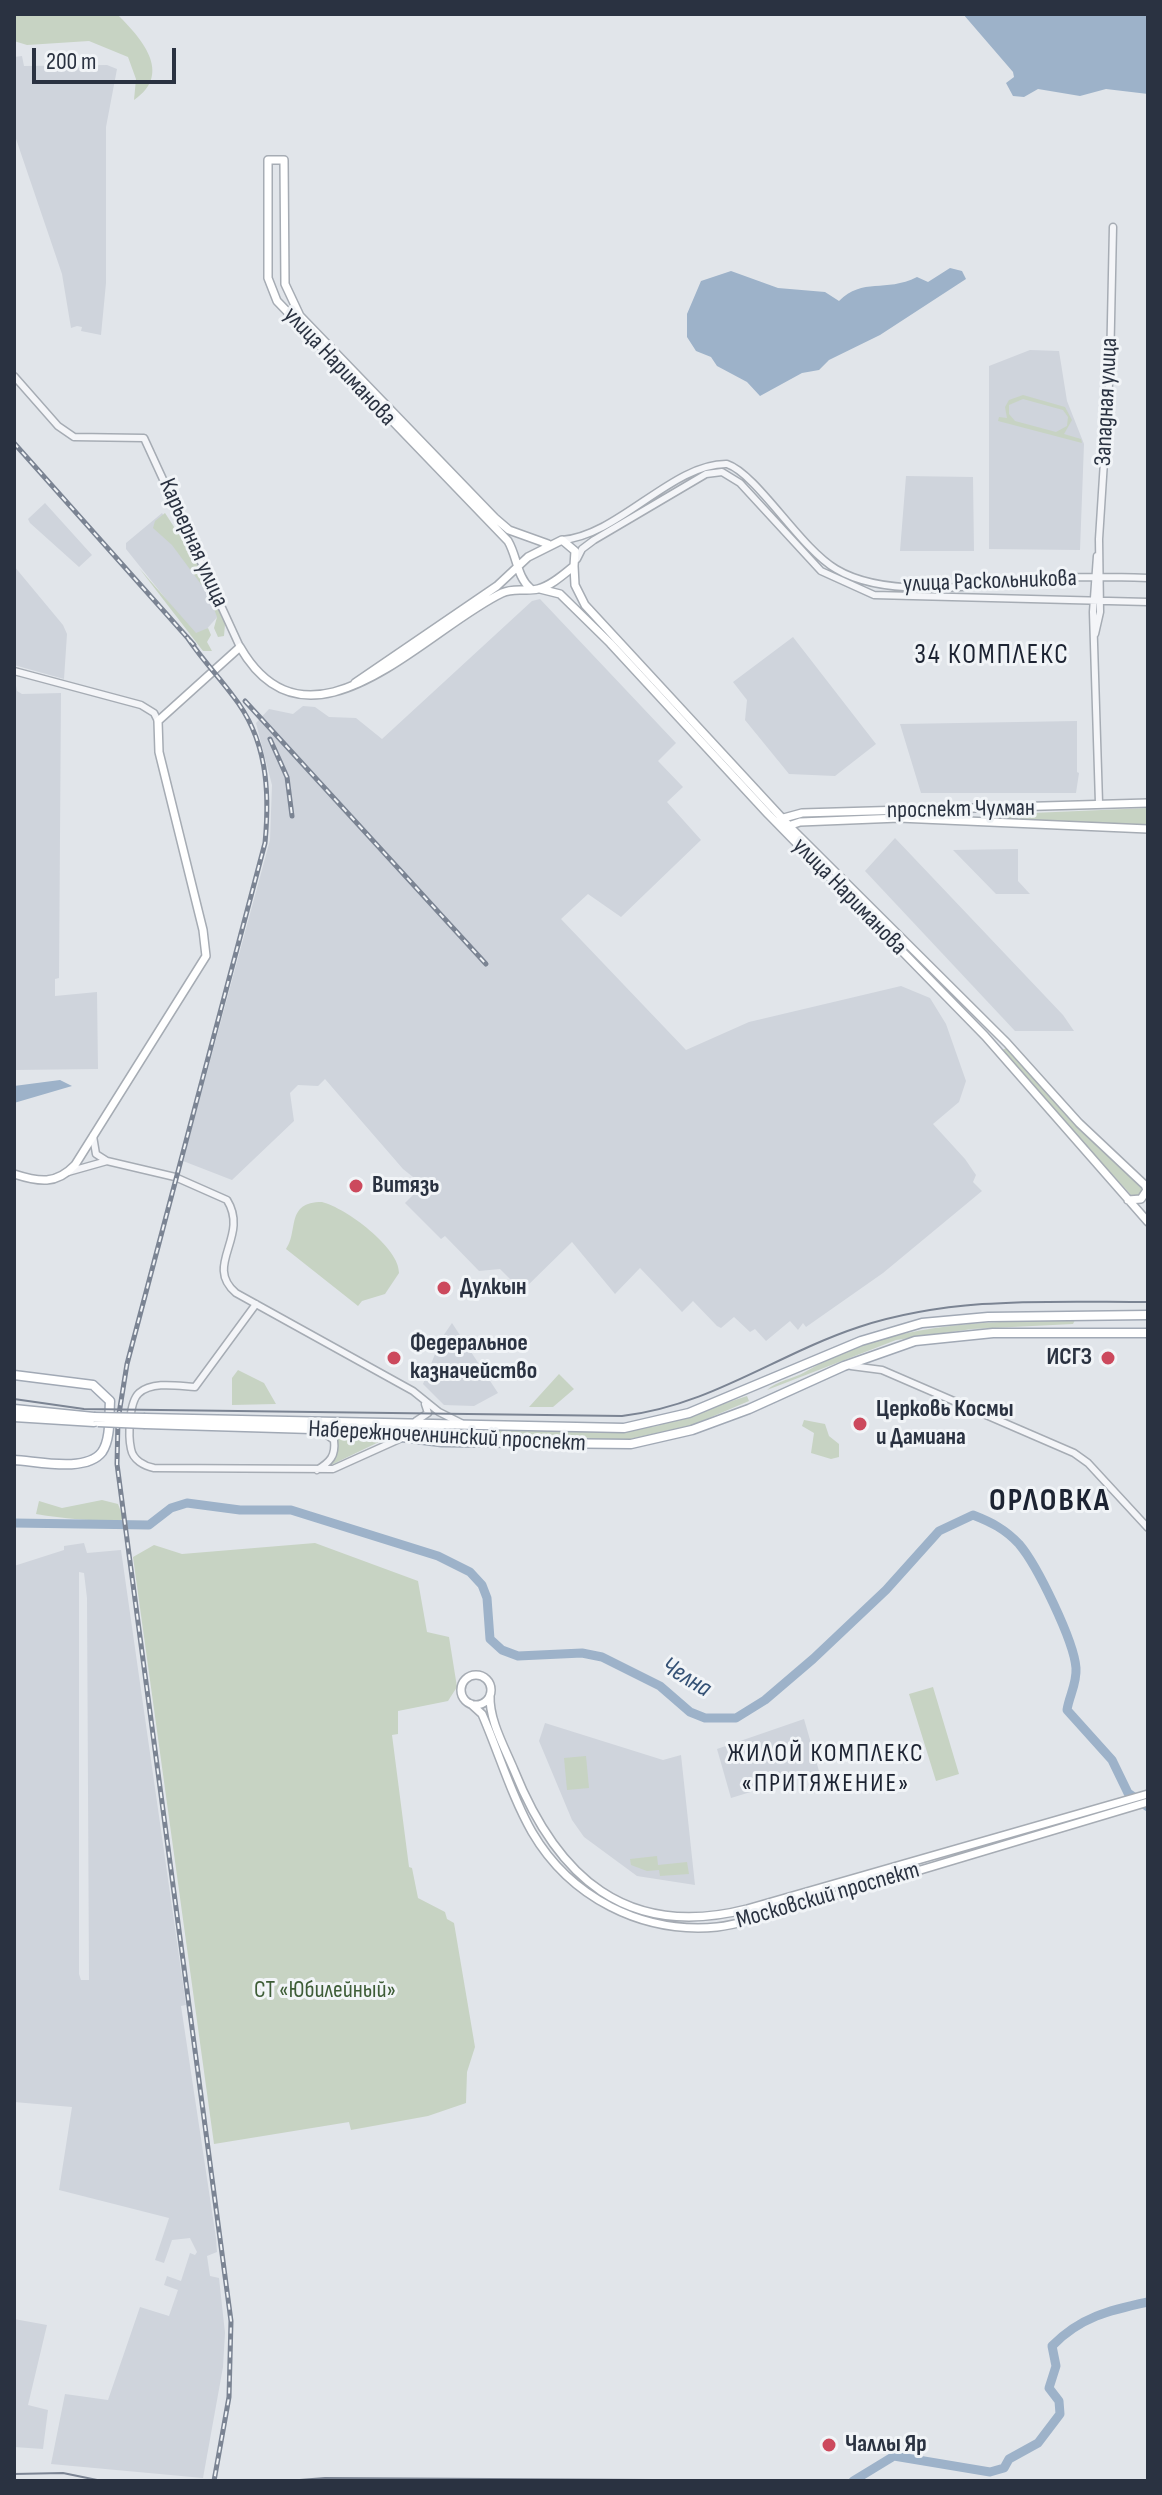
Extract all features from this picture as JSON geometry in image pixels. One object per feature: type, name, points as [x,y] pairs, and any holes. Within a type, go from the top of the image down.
[{"type":"main road","name":"улица Нариманова","points":[[548,544],[525,538],[495,518],[303,320],[288,294],[283,256],[284,160],[268,160],[268,278],[282,307],[508,541],[520,566],[522,580],[534,589],[551,591],[569,601],[779,820],[1007,1043],[1079,1123],[1146,1186]]},
{"type":"main road","points":[[267,255],[274,265],[283,256]]},
{"type":"main road","points":[[14,1174],[46,1182],[68,1173],[206,956],[203,930],[159,752],[158,721],[240,647],[263,678],[284,692],[320,695],[355,683],[396,663],[502,593],[534,589],[575,562],[573,547],[562,540],[548,544],[497,586],[355,683]]},
{"type":"main road","name":"улица Нариманова","points":[[575,562],[575,585],[585,605],[779,820]]},
{"type":"main road","name":"проспект Чулман","points":[[779,820],[802,813],[1049,809],[1099,803],[1148,803]]},
{"type":"main road","points":[[988,809],[983,816],[988,823]]},
{"type":"main road","name":"проспект Чулман","points":[[786,827],[813,821],[899,818],[1148,829]]},
{"type":"main road","points":[[805,842],[804,828],[813,821]]},
{"type":"main road","name":"улица Нариманова","points":[[786,827],[805,842],[850,890],[1148,1222]]},
{"type":"main road","points":[[1128,1200],[1141,1199],[1146,1195],[1146,1186]]},
{"type":"main road","name":"Набережночелнинский проспект","points":[[14,1417],[624,1428],[689,1413],[861,1341],[922,1323],[1148,1315]]},
{"type":"main road","points":[[1066,1316],[1077,1318],[1079,1326],[1067,1333]]},
{"type":"main road","name":"Набережночелнинский проспект","points":[[145,1421],[312,1428],[442,1442],[631,1444],[692,1430],[749,1409],[890,1347],[993,1333],[1148,1333]]},
{"type":"main road","points":[[14,1375],[93,1385],[110,1401],[107,1441],[94,1459],[80,1463],[14,1460]]},
{"type":"main road","points":[[769,1380],[766,1395],[778,1397]]},
{"type":"main road","points":[[740,1392],[753,1400],[749,1409]]},
{"type":"main road","name":"Набережночелнинский проспект","points":[[14,1409],[94,1420]]},
{"type":"main road","points":[[470,1676],[485,1678],[490,1684],[490,1695],[483,1703],[471,1704],[462,1695],[461,1686],[470,1676]]},
{"type":"main road","name":"Московский проспект","points":[[490,1695],[490,1711],[524,1795],[553,1848],[581,1877],[612,1898],[670,1916],[736,1912],[1148,1802]]},
{"type":"main road","name":"Московский проспект","points":[[471,1704],[482,1714],[531,1830],[556,1866],[609,1907],[668,1925],[720,1926],[770,1915],[1110,1810],[1148,1794]]},
{"type":"street","name":"Западная улица","points":[[1099,803],[1095,634],[1110,368],[1113,227]]},
{"type":"street","name":"Карьерная улица","points":[[14,376],[58,426],[74,437],[144,438],[240,647]]},
{"type":"street","name":"улица Раскольникова","points":[[562,540],[588,534],[703,467],[727,464],[744,475],[826,562],[856,579],[900,586],[1148,578]]},
{"type":"street","name":"улица Раскольникова","points":[[575,562],[582,549],[594,540],[706,474],[722,472],[740,483],[821,571],[844,585],[889,597],[1148,602]]},
{"type":"street","points":[[1020,583],[1015,593],[1020,600]]},
{"type":"street","points":[[998,584],[1002,591],[998,599]]},
{"type":"street","points":[[14,671],[148,709],[158,721]]},
{"type":"street","points":[[992,1045],[1007,1043]]},
{"type":"street","points":[[93,1136],[96,1154],[107,1161],[157,1171],[227,1200],[235,1232],[222,1271],[227,1285],[421,1398],[439,1412],[468,1426]]},
{"type":"street","points":[[68,1173],[107,1161]]},
{"type":"street","points":[[256,1304],[195,1387],[159,1386],[138,1394],[133,1401],[131,1450],[145,1466],[333,1469],[404,1437]]},
{"type":"street","points":[[881,1370],[890,1347]]},
{"type":"street","points":[[844,1366],[867,1365],[881,1370],[1074,1453],[1088,1463],[1148,1528]]},
{"type":"street","points":[[407,1424],[424,1419],[428,1413],[421,1398]]},
{"type":"street","points":[[312,1428],[328,1433],[335,1449],[332,1459],[316,1470]]},
{"type":"shaded area","points":[[22,56],[24,66],[107,65],[117,69],[106,127],[106,283],[101,335],[81,331],[82,327],[71,328],[62,274],[14,133],[14,57]]},
{"type":"shaded area","points":[[1030,350],[1059,351],[1067,401],[1084,444],[1080,550],[989,549],[989,366]]},
{"type":"shaded area","points":[[906,476],[973,477],[974,551],[900,551]]},
{"type":"shaded area","points":[[45,503],[92,555],[79,567],[30,523],[28,519]]},
{"type":"shaded area","points":[[162,513],[190,557],[219,615],[198,639],[126,549],[126,543]]},
{"type":"shaded area","points":[[14,566],[67,634],[64,679],[14,665]]},
{"type":"shaded area","points":[[540,599],[676,743],[658,761],[683,787],[667,802],[701,840],[621,917],[588,894],[561,919],[686,1050],[749,1022],[901,986],[930,998],[946,1024],[966,1081],[959,1102],[933,1124],[965,1159],[976,1175],[973,1182],[982,1191],[883,1273],[806,1327],[803,1323],[798,1330],[790,1321],[766,1341],[755,1329],[750,1332],[734,1317],[721,1328],[717,1326],[693,1301],[682,1312],[640,1268],[615,1294],[572,1242],[522,1291],[500,1269],[479,1271],[445,1236],[441,1239],[405,1203],[423,1185],[403,1169],[325,1079],[318,1086],[298,1085],[290,1093],[294,1121],[232,1180],[183,1161],[270,840],[272,785],[256,723],[269,709],[293,714],[303,706],[315,707],[329,717],[356,718],[382,739],[532,601]]},
{"type":"shaded area","points":[[793,637],[876,744],[835,776],[789,774],[745,720],[747,700],[733,682]]},
{"type":"shaded area","points":[[14,675],[17,691],[22,694],[61,693],[59,978],[55,979],[55,996],[97,992],[98,1069],[14,1070]]},
{"type":"shaded area","points":[[1077,721],[1079,773],[1076,793],[921,793],[900,724]]},
{"type":"shaded area","points":[[895,838],[1063,1015],[1074,1031],[1015,1031],[865,871]]},
{"type":"shaded area","points":[[1018,849],[1018,881],[1030,894],[996,894],[953,850]]},
{"type":"shaded area","points":[[452,1323],[498,1393],[474,1406],[444,1405],[423,1384],[441,1339]]},
{"type":"shaded area","points":[[84,1543],[87,1553],[121,1550],[186,2005],[181,2006],[216,2238],[217,2252],[207,2256],[210,2276],[219,2278],[225,2333],[223,2367],[203,2478],[51,2464],[65,2394],[108,2400],[140,2307],[169,2316],[178,2290],[164,2285],[167,2276],[181,2281],[190,2253],[195,2255],[197,2252],[190,2238],[172,2240],[164,2263],[155,2260],[169,2218],[59,2190],[72,2107],[14,2102],[14,1566],[64,1550],[64,1546]],"holes":[[[79,1572],[84,1573],[87,1598],[89,1980],[81,1980],[79,1974]]]},
{"type":"shaded area","points":[[804,1719],[819,1771],[731,1798],[717,1749]]},
{"type":"shaded area","points":[[545,1723],[663,1760],[681,1755],[695,1885],[637,1876],[584,1837],[572,1820],[539,1741]]},
{"type":"shaded area","points":[[14,2319],[47,2325],[28,2405],[48,2410],[43,2449],[14,2447]]},
{"type":"green space","points":[[14,14],[117,14],[135,33],[149,56],[151,78],[146,89],[134,100],[136,79],[128,57],[89,41],[27,45],[14,41]]},
{"type":"green space","points":[[1023,395],[1065,407],[1072,420],[1064,434],[1081,439],[1082,443],[998,421],[999,417],[1007,418],[1005,407],[1009,400]],"holes":[[[1023,399],[1063,410],[1068,417],[1067,426],[1056,432],[1015,421],[1009,414],[1009,405]]]},
{"type":"green space","points":[[165,513],[195,559],[225,624],[224,636],[218,637],[214,628],[217,617],[209,595],[172,545],[153,528],[155,521]]},
{"type":"green space","points":[[139,568],[196,633],[208,628],[211,635],[207,642],[212,651],[203,651]]},
{"type":"green space","points":[[1148,808],[1148,825],[990,819],[986,815]]},
{"type":"green space","points":[[1007,1048],[1142,1185],[1140,1197],[1133,1197],[1003,1054],[1002,1050]]},
{"type":"green space","points":[[322,1202],[344,1212],[370,1230],[391,1252],[399,1273],[385,1294],[362,1301],[358,1306],[286,1249],[298,1212],[310,1203]]},
{"type":"green space","points":[[1075,1320],[1073,1324],[972,1329],[896,1340],[767,1390],[837,1356],[902,1334],[970,1324]]},
{"type":"green space","points":[[238,1370],[264,1383],[276,1404],[232,1405],[232,1378]]},
{"type":"green space","points":[[559,1374],[574,1389],[553,1407],[529,1407]]},
{"type":"green space","points":[[747,1396],[749,1401],[690,1426],[626,1440],[443,1437],[350,1426],[604,1432],[657,1426]]},
{"type":"green space","points":[[804,1420],[825,1424],[829,1436],[839,1444],[839,1457],[831,1459],[811,1453],[814,1433],[802,1426]]},
{"type":"green space","points":[[330,1431],[385,1439],[329,1466],[338,1445]]},
{"type":"green space","points":[[102,1500],[118,1504],[123,1517],[120,1522],[36,1514],[39,1501],[62,1508]]},
{"type":"green space","name":"СТ «Юбилейный»","points":[[315,1543],[418,1581],[427,1632],[449,1637],[457,1687],[448,1701],[398,1711],[398,1734],[392,1735],[409,1867],[412,1868],[418,1898],[445,1912],[447,1919],[454,1923],[475,2047],[467,2072],[466,2103],[428,2116],[351,2130],[349,2122],[214,2144],[133,1557],[154,1545],[182,1554]]},
{"type":"green space","points":[[933,1687],[959,1774],[936,1781],[909,1694]]},
{"type":"green space","points":[[586,1756],[589,1788],[567,1790],[564,1758]]},
{"type":"green space","points":[[657,1856],[658,1865],[687,1862],[689,1874],[660,1876],[659,1870],[647,1871],[631,1865],[630,1859]]},
{"type":"water","points":[[963,14],[1148,14],[1148,94],[1106,89],[1080,96],[1038,89],[1024,97],[1013,96],[1006,83],[1014,77],[1013,72]]},
{"type":"water","points":[[950,268],[962,271],[966,279],[880,335],[829,360],[819,370],[802,373],[760,396],[747,382],[717,366],[711,357],[696,351],[687,337],[687,314],[701,281],[731,271],[778,288],[825,292],[839,301],[866,287],[895,284],[917,277],[928,282]]},
{"type":"water","points":[[60,1080],[72,1086],[14,1103],[14,1086]]},
{"type":"waterway","name":"Челна","points":[[14,1523],[149,1525],[171,1508],[187,1503],[240,1510],[291,1510],[438,1556],[470,1572],[482,1585],[487,1598],[490,1639],[502,1650],[518,1656],[582,1653],[602,1657],[660,1686],[690,1712],[705,1718],[736,1718],[765,1700],[813,1659],[886,1590],[939,1531],[973,1515],[1008,1534],[1027,1554],[1054,1604],[1074,1656],[1076,1674],[1067,1710],[1112,1760],[1128,1793],[1148,1807]]},
{"type":"waterway","name":"Челна","points":[[853,2481],[894,2456],[990,2472],[1004,2468],[1009,2459],[1038,2443],[1060,2414],[1059,2401],[1049,2388],[1056,2366],[1052,2346],[1085,2321],[1148,2302]]},
{"type":"tram line","points":[[14,1399],[84,1409],[622,1416],[685,1402],[829,1338],[895,1317],[966,1305],[1148,1302]]},
{"type":"tram line","points":[[14,2474],[63,2473],[102,2481]]},
{"type":"tram line","points":[[287,2481],[325,2478],[816,2481]]},
{"type":"railway","points":[[14,443],[194,645]]},
{"type":"railway","points":[[187,637],[233,696],[253,730],[264,766],[267,804],[265,843],[127,1364],[118,1420],[117,1464],[231,2321],[229,2397],[214,2481]]},
{"type":"railway","points":[[245,701],[486,964]]},
{"type":"railway","points":[[270,739],[287,777],[292,816]]},
{"type":"place","name":"Витязь","points":[[356,1186]]},
{"type":"place","name":"Дулкын","points":[[444,1288]]},
{"type":"place","name":"Федеральное казначейство","points":[[394,1358]]},
{"type":"place","name":"ИСГЗ","points":[[1108,1358]]},
{"type":"place","name":"Церковь Космы и Дамиана","points":[[860,1424]]},
{"type":"place","name":"Чаллы Яр","points":[[829,2445]]},
{"type":"district","name":"34 КОМПЛЕКС","points":[[992,656]]},
{"type":"district","name":"ОРЛОВКА","points":[[1050,1502]]},
{"type":"district","name":"ЖИЛОЙ КОМПЛЕКС «ПРИТЯЖЕНИЕ»","points":[[826,1769]]}]
